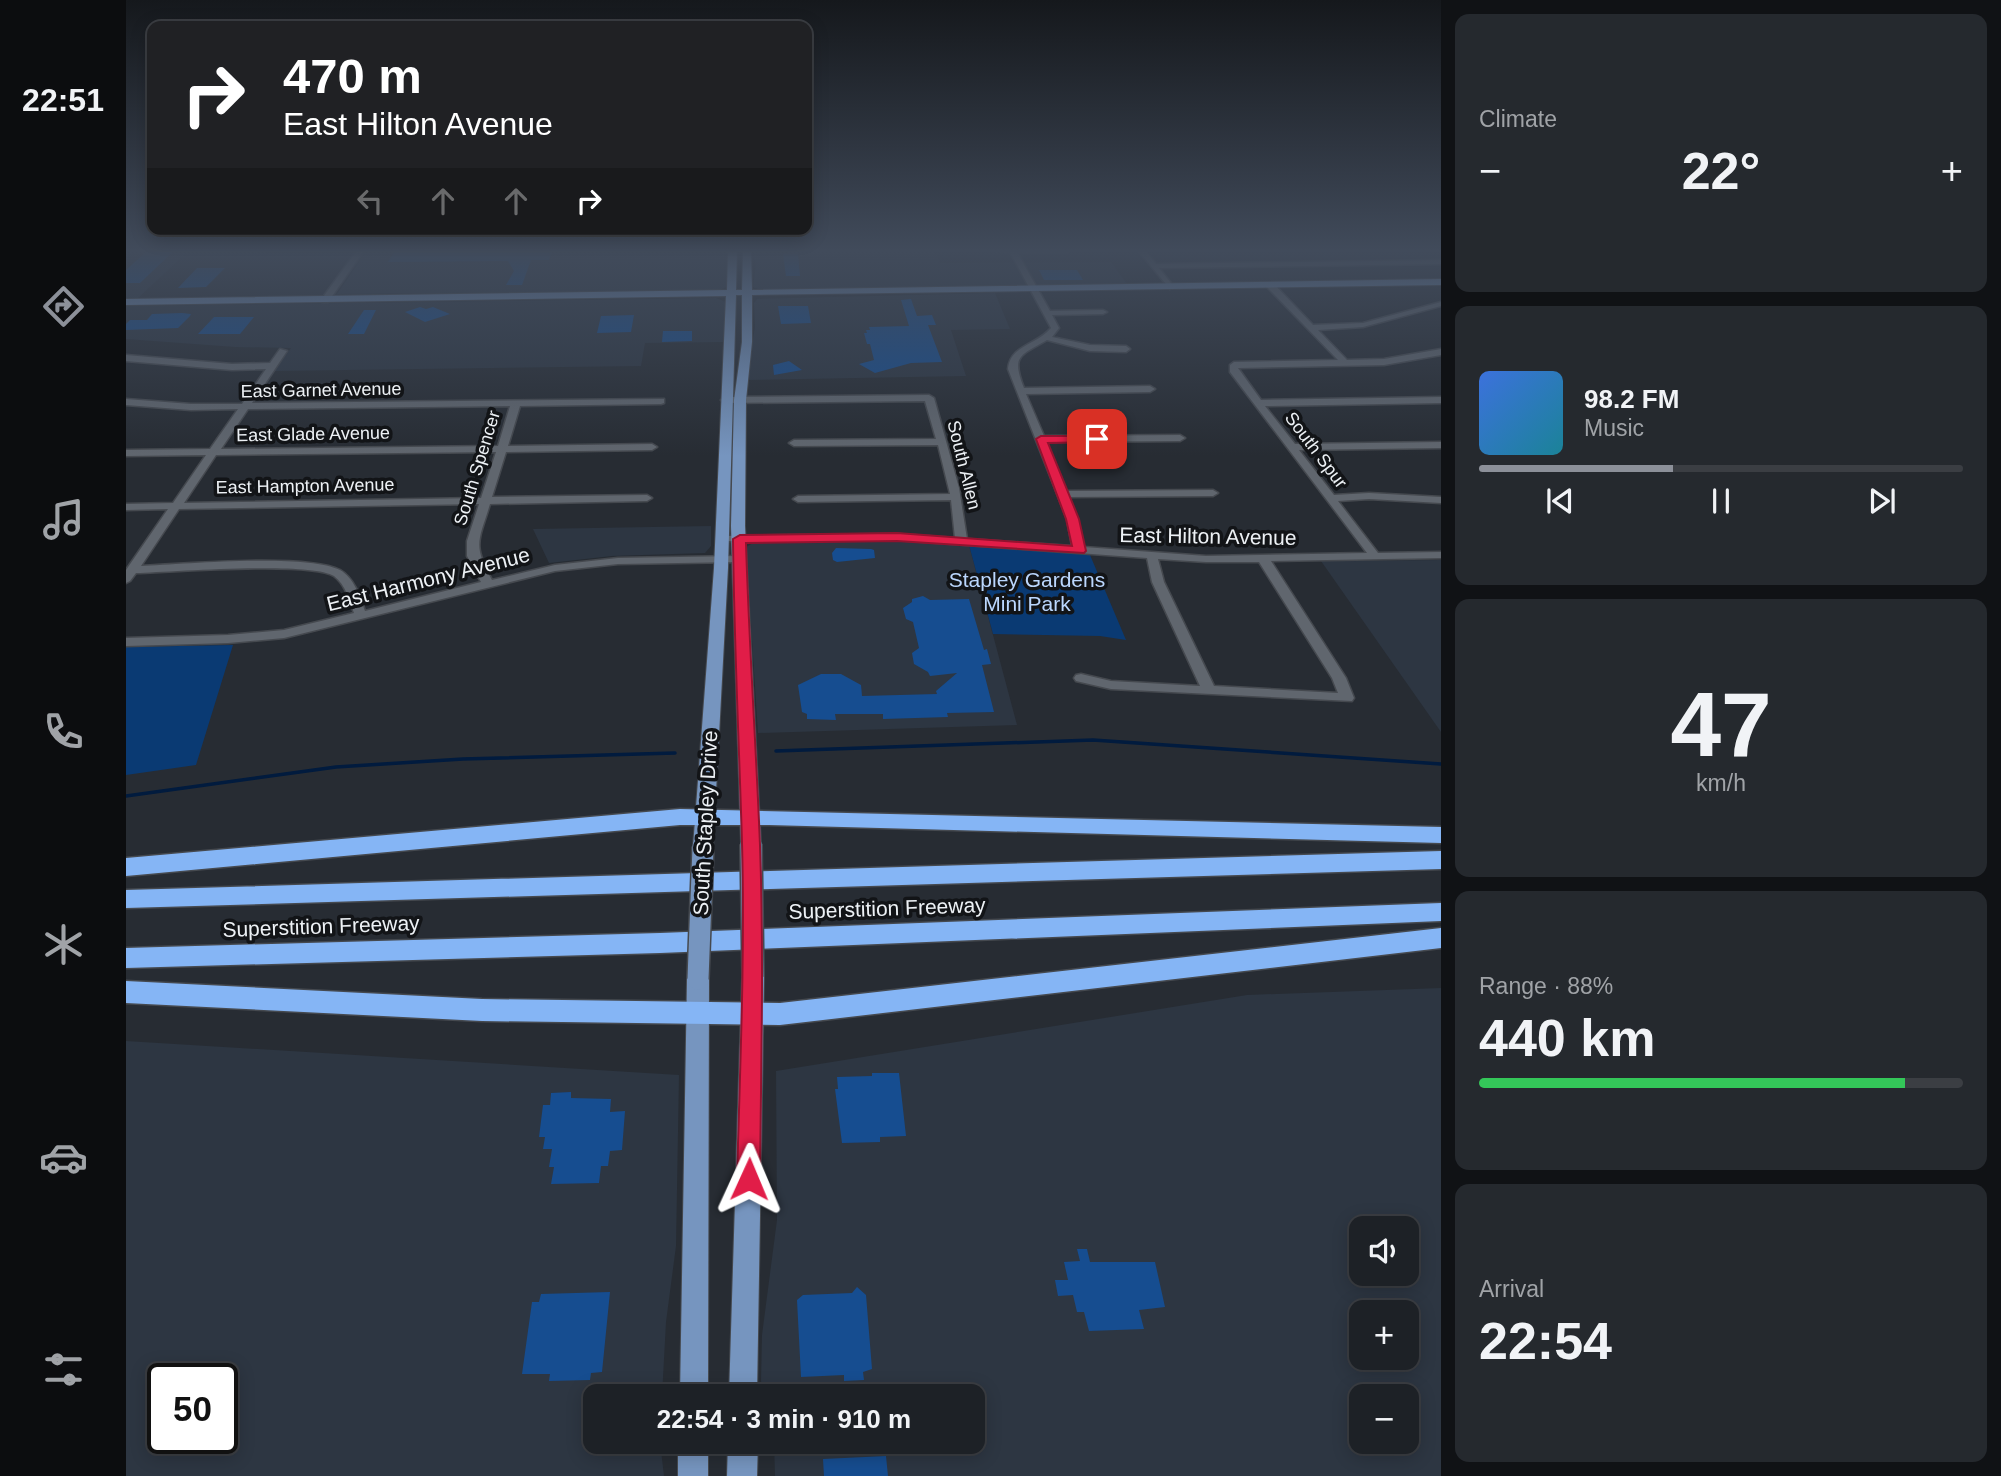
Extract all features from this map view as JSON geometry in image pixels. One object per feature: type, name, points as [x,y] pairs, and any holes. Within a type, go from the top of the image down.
[{"type":"highway","points":[[126,867],[703,817],[1441,835]]},
{"type":"highway","name":"Superstition Freeway","points":[[126,899],[1441,860]]},
{"type":"highway","name":"Superstition Freeway","points":[[126,958],[660,943],[1441,912]]},
{"type":"highway","points":[[126,992],[482,1010],[780,1014],[1441,938]]},
{"type":"main road","name":"South Stapley Drive","points":[[732,318],[742,675],[751,844],[752,1015],[743,1384]]},
{"type":"main road","name":"South Stapley Drive","points":[[694,1384],[697,1014],[703,817],[733,400],[747,342],[747,318]]},
{"type":"main road","points":[[731,342],[738,346],[738,358],[743,358]]},
{"type":"main road","points":[[719,596],[730,610],[731,629],[741,635]]},
{"type":"main road","points":[[718,635],[730,640],[733,669],[742,675]]},
{"type":"main road","points":[[693,1476],[694,1454]]},
{"type":"main road","points":[[742,1476],[743,1454]]},
{"type":"street","points":[[1050,318],[1055,328],[1048,338],[1013,358],[1012,369],[1063,494],[1079,551]]},
{"type":"street","points":[[1302,318],[1345,363],[1401,361],[1441,352]]},
{"type":"street","points":[[1312,328],[1363,325],[1386,318]]},
{"type":"street","points":[[1048,338],[1080,347],[1126,349]]},
{"type":"street","points":[[129,575],[283,351]]},
{"type":"street","points":[[126,358],[232,367],[272,366]]},
{"type":"street","name":"South Spur","points":[[1345,363],[1234,365],[1233,370],[1375,556]]},
{"type":"street","points":[[1021,391],[1150,389]]},
{"type":"street","name":"South Allen","points":[[733,400],[929,398],[955,496],[961,541]]},
{"type":"street","points":[[1258,403],[1441,400]]},
{"type":"street","name":"East Garnet Avenue","points":[[126,402],[191,407],[246,407],[661,401]]},
{"type":"street","name":"South Spencer","points":[[487,582],[473,556],[473,541],[516,403]]},
{"type":"street","points":[[1041,439],[1180,438]]},
{"type":"street","points":[[794,443],[940,442]]},
{"type":"street","points":[[1292,447],[1441,445]]},
{"type":"street","name":"East Glade Avenue","points":[[126,453],[214,454],[652,446]]},
{"type":"street","points":[[1063,494],[1213,492]]},
{"type":"street","points":[[798,499],[955,496]]},
{"type":"street","points":[[1331,498],[1378,496],[1441,500]]},
{"type":"street","name":"East Hampton Avenue","points":[[126,507],[648,498]]},
{"type":"street","name":"East Hilton Avenue","points":[[722,539],[897,537],[1152,556],[1263,558],[1441,555]]},
{"type":"street","points":[[1152,556],[1158,582],[1209,691]]},
{"type":"street","points":[[1081,678],[1111,685],[1347,698],[1339,678],[1263,558]]},
{"type":"street","name":"East Harmony Avenue","points":[[126,642],[228,639],[284,634],[361,617],[487,582],[587,564],[739,559]]},
{"type":"street","points":[[129,575],[297,566],[333,571],[348,582],[361,617]]},
{"type":"shaded area","points":[[126,318],[725,318],[724,342],[645,343],[641,366],[274,371],[291,348],[126,339]]},
{"type":"shaded area","points":[[755,318],[1005,318],[1010,329],[951,330],[966,376],[746,380]]},
{"type":"shaded area","points":[[711,526],[711,546],[705,553],[612,556],[549,563],[533,529]]},
{"type":"shaded area","points":[[903,540],[969,545],[1017,725],[758,733],[746,547],[755,542]]},
{"type":"shaded area","points":[[1441,560],[1441,732],[1321,561]]},
{"type":"shaded area","points":[[1441,988],[1441,1476],[775,1476],[774,1454],[985,1454],[985,1384],[762,1384],[762,1335],[777,1220],[776,1071],[1247,995]]},
{"type":"shaded area","points":[[126,1041],[679,1075],[676,1246],[666,1322],[663,1384],[583,1384],[583,1454],[661,1454],[664,1476],[126,1476]]},
{"type":"green space","name":"Stapley Gardens Mini Park","points":[[969,545],[1090,555],[1126,640],[1100,636],[993,634]]},
{"type":"green space","points":[[233,645],[196,765],[126,775],[126,647]]},
{"type":"building","points":[[188,318],[178,328],[126,330],[126,324],[130,320]]},
{"type":"building","points":[[213,318],[253,318],[240,334],[198,334]]},
{"type":"building","points":[[359,318],[372,318],[364,334],[348,334]]},
{"type":"building","points":[[417,318],[438,318],[425,322]]},
{"type":"building","points":[[601,318],[633,318],[631,332],[597,333]]},
{"type":"building","points":[[780,318],[810,318],[811,323],[781,324]]},
{"type":"building","points":[[907,318],[933,318],[936,325],[928,325],[942,362],[911,363],[875,373],[859,364],[874,360],[864,333],[870,330],[869,327],[909,326]]},
{"type":"building","points":[[663,331],[692,331],[692,341],[662,342]]},
{"type":"building","points":[[789,361],[802,370],[774,375],[773,365]]},
{"type":"building","points":[[836,548],[871,549],[874,550],[875,558],[837,562],[833,560],[832,553]]},
{"type":"building","points":[[923,596],[930,600],[969,599],[984,650],[987,649],[991,664],[982,665],[994,712],[883,719],[883,714],[835,714],[836,720],[807,719],[807,714],[802,712],[798,685],[821,674],[841,674],[861,685],[862,696],[937,694],[936,691],[957,673],[930,676],[914,664],[912,653],[919,648],[913,622],[906,619],[903,608],[912,602],[912,599]]},
{"type":"building","points":[[872,1073],[899,1073],[906,1136],[880,1137],[880,1142],[842,1143],[835,1089],[838,1089],[837,1077],[872,1076]]},
{"type":"building","points":[[571,1092],[571,1098],[611,1099],[610,1112],[625,1111],[622,1150],[610,1151],[608,1166],[601,1166],[599,1183],[551,1184],[554,1167],[549,1167],[552,1149],[543,1149],[545,1137],[539,1137],[543,1105],[550,1105],[551,1093]]},
{"type":"building","points":[[1077,1249],[1087,1249],[1090,1262],[1155,1262],[1165,1307],[1139,1310],[1144,1329],[1089,1331],[1084,1312],[1077,1312],[1073,1295],[1058,1296],[1055,1280],[1068,1280],[1064,1262],[1080,1261]]},
{"type":"building","points":[[857,1287],[866,1295],[872,1369],[863,1372],[864,1380],[844,1381],[844,1375],[801,1377],[797,1300],[803,1295],[852,1293]]},
{"type":"building","points":[[610,1292],[602,1372],[591,1373],[590,1380],[549,1381],[550,1374],[522,1374],[532,1302],[539,1302],[541,1294]]},
{"type":"building","points":[[886,1456],[888,1476],[824,1476],[823,1459]]},
{"type":"waterway","points":[[776,751],[1093,740],[1441,764]]},
{"type":"waterway","points":[[126,796],[336,767],[463,759],[675,753]]},
{"type":"route","points":[[749,1179],[751,844],[742,675],[740,539],[897,537],[1079,551],[1072,519],[1041,439],[1097,439]]}]
